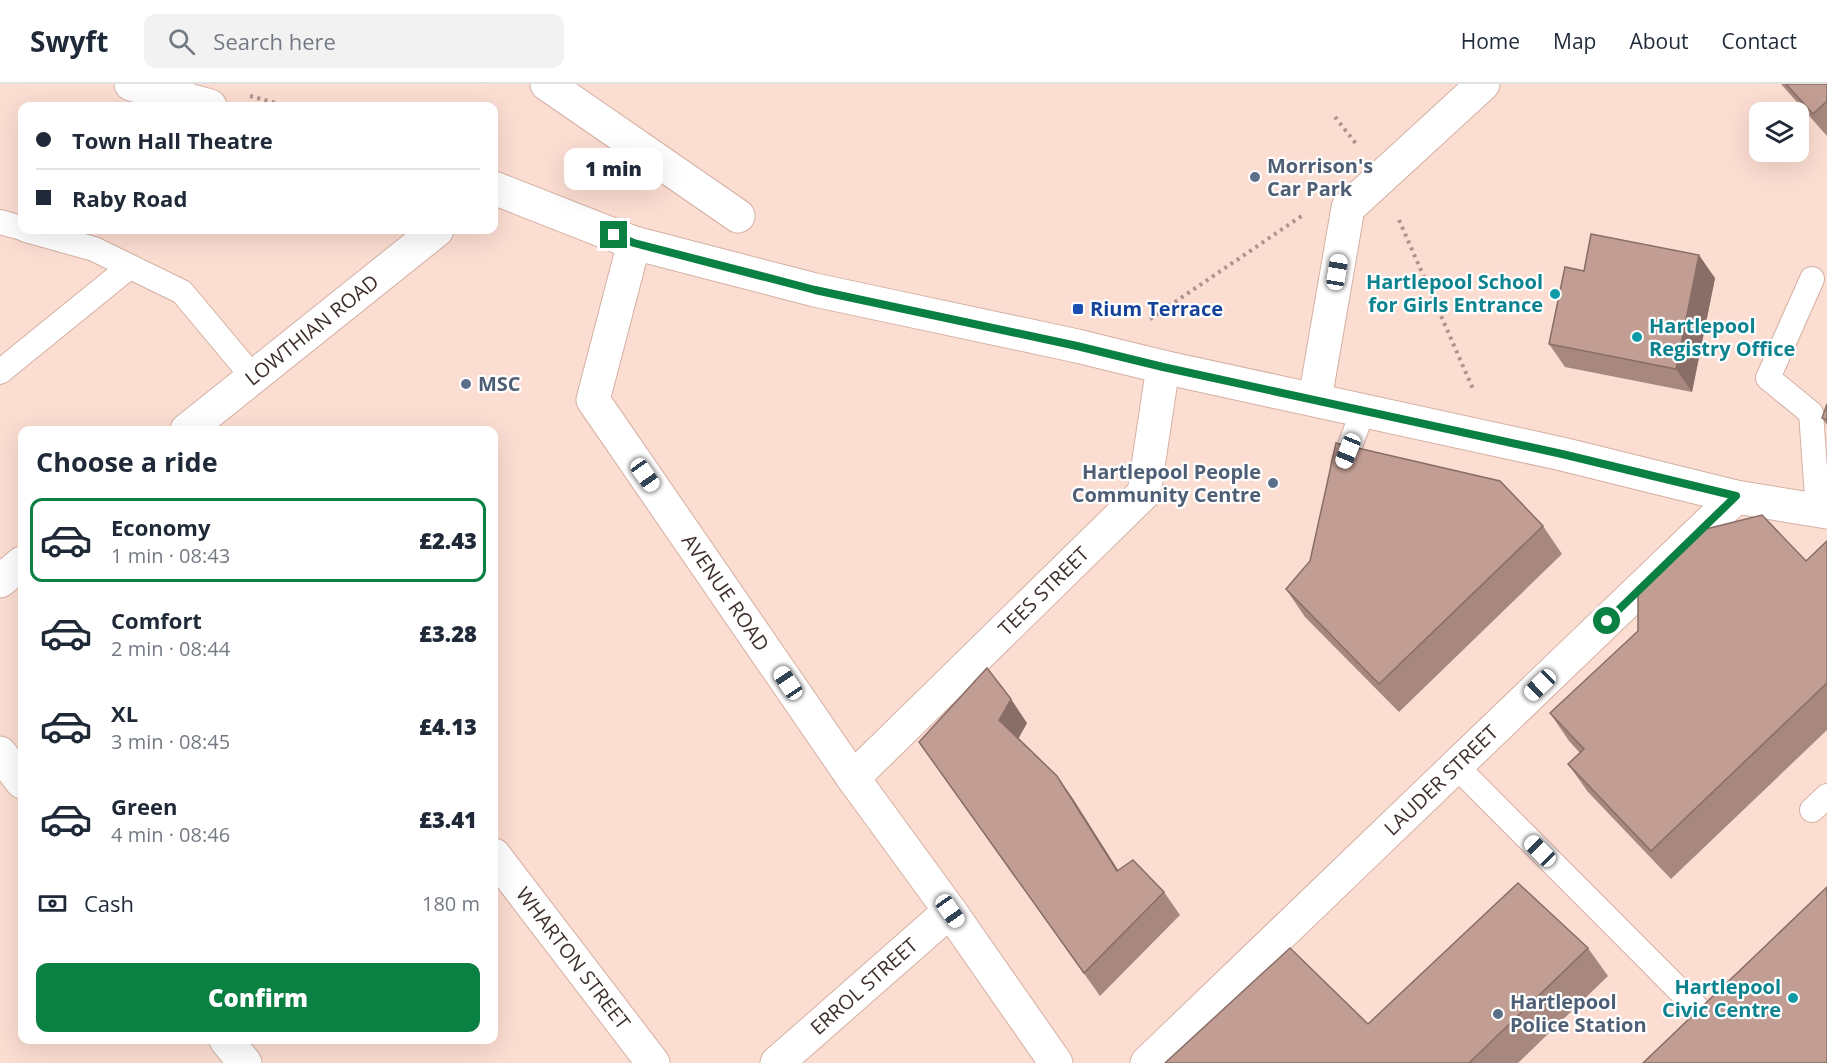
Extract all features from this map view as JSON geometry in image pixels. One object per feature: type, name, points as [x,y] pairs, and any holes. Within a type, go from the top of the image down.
[{"type":"street","points":[[131,84],[196,102]]},
{"type":"street","points":[[548,84],[738,216]]},
{"type":"street","points":[[1315,399],[1348,208],[1483,84]]},
{"type":"street","points":[[498,190],[634,243],[815,290],[1562,454],[1736,496],[1823,511]]},
{"type":"street","name":"LOWTHIAN ROAD","points":[[192,426],[432,234]]},
{"type":"street","name":"AVENUE ROAD","points":[[634,243],[593,400],[853,778],[950,911],[1056,1063]]},
{"type":"street","name":"TEES STREET","points":[[853,778],[1144,493],[1163,367]]},
{"type":"street","name":"LAUDER STREET","points":[[1147,1063],[1736,496]]},
{"type":"street","points":[[0,581],[18,566]]},
{"type":"street","points":[[0,753],[18,777]]},
{"type":"street","name":"WHARTON STREET","points":[[498,860],[652,1063]]},
{"type":"street","name":"ERROL STREET","points":[[777,1063],[950,911]]},
{"type":"street","points":[[229,1044],[245,1063]]},
{"type":"lane","points":[[0,222],[18,227]]},
{"type":"lane","points":[[42,234],[94,249],[128,268],[182,292],[253,377]]},
{"type":"lane","points":[[0,372],[128,268]]},
{"type":"lane","points":[[1812,279],[1768,378],[1811,413],[1823,511]]},
{"type":"lane","points":[[1342,465],[1363,410]]},
{"type":"lane","points":[[1456,766],[1709,1020],[1662,1063]]},
{"type":"path","points":[[1335,117],[1360,149]]},
{"type":"path","points":[[1150,319],[1304,213]]},
{"type":"path","points":[[1396,213],[1473,389]]},
{"type":"building","points":[[1786,84],[1827,84],[1827,101],[1813,114],[1809,110],[1809,102],[1802,102]]},
{"type":"building","name":"Hartlepool Registry Office","points":[[1591,234],[1699,255],[1676,369],[1549,344],[1565,267],[1584,271]]},
{"type":"building","points":[[1827,404],[1827,420],[1822,418]]},
{"type":"building","points":[[1336,443],[1500,481],[1543,526],[1379,684],[1286,589],[1310,561]]},
{"type":"building","points":[[1762,515],[1806,561],[1827,541],[1827,683],[1651,851],[1568,764],[1584,749],[1550,713],[1638,631],[1638,589],[1702,530]]},
{"type":"building","points":[[987,668],[1011,699],[999,720],[1057,776],[1117,871],[1133,860],[1164,892],[1084,973],[919,742]]},
{"type":"building","points":[[1518,883],[1588,948],[1469,1063],[1165,1063],[1290,948],[1368,1024]]},
{"type":"building","points":[[1827,887],[1827,1063],[1643,1063]]},
{"type":"place","name":"Morrison's Car Park","points":[[1255,177]]},
{"type":"place","name":"Hartlepool School for Girls Entrance","points":[[1555,294]]},
{"type":"place","name":"Rium Terrace","points":[[1078,309]]},
{"type":"place","name":"Hartlepool Registry Office","points":[[1637,337]]},
{"type":"place","name":"MSC","points":[[466,384]]},
{"type":"place","name":"Hartlepool People Community Centre","points":[[1273,483]]},
{"type":"place","name":"Hartlepool Civic Centre","points":[[1793,998]]},
{"type":"place","name":"Hartlepool Police Station","points":[[1498,1014]]},
{"type":"route","points":[[614,235],[634,243],[815,290],[1562,454],[1736,496],[1607,621]]}]
